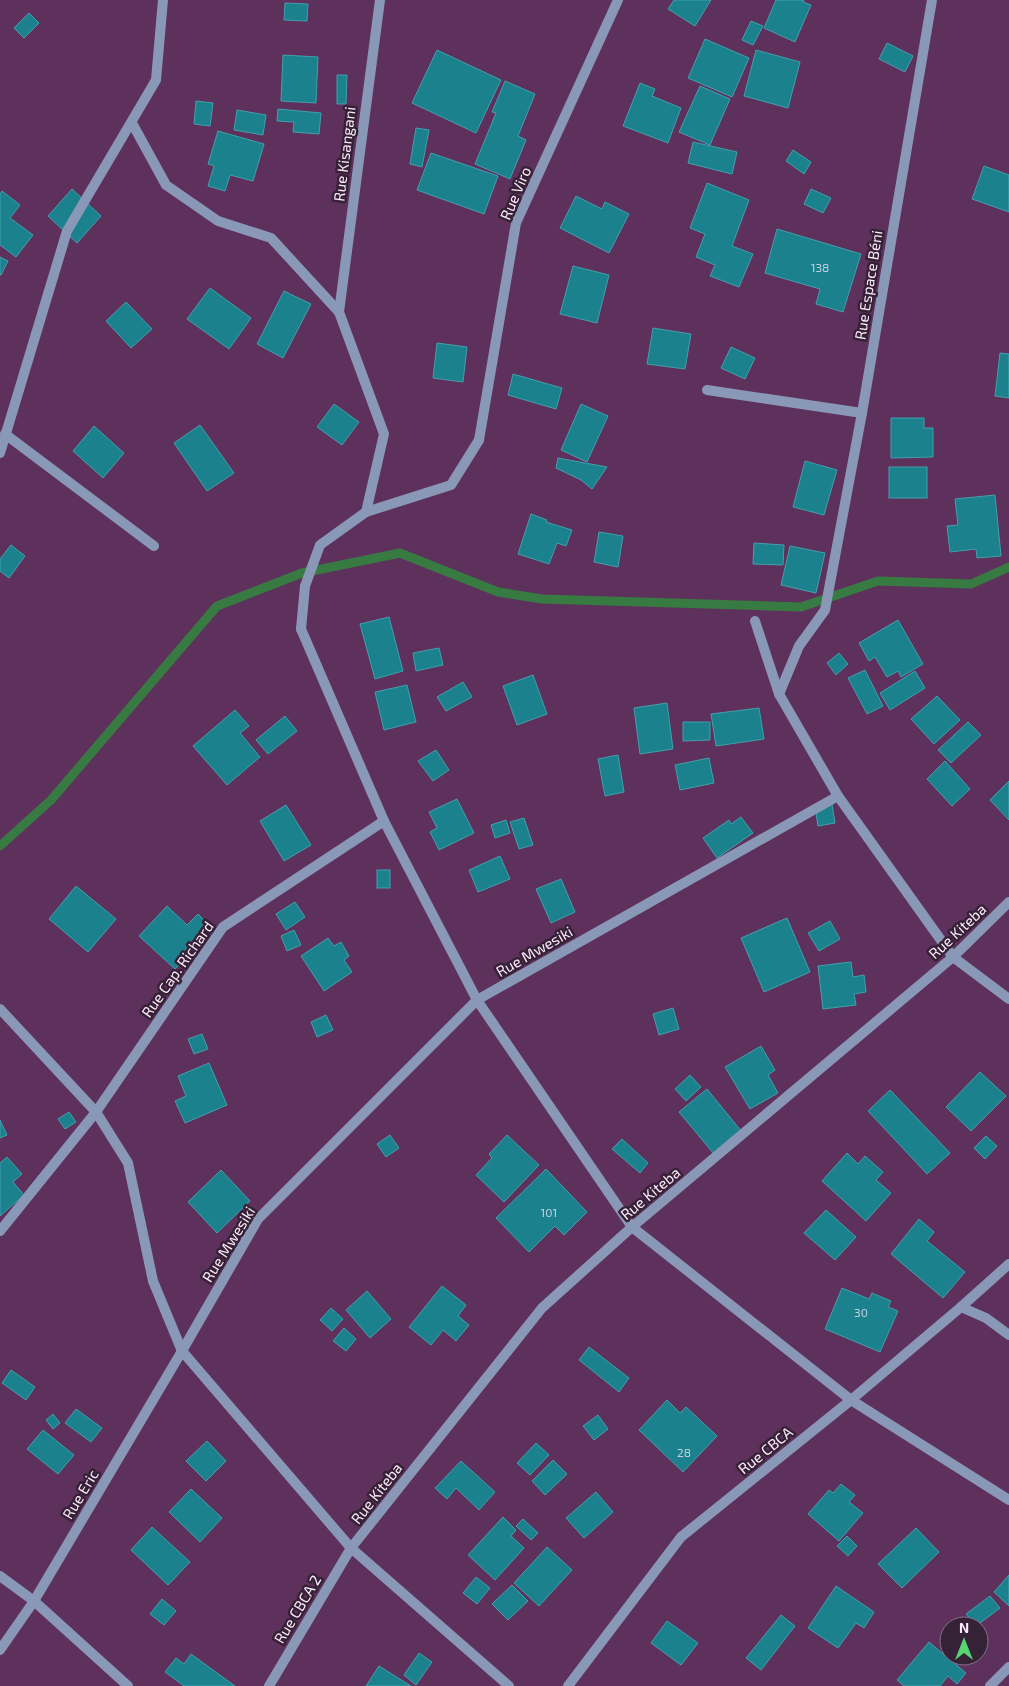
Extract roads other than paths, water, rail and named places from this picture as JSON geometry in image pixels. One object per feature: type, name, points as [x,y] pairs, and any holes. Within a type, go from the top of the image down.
[{"type":"street","points":[[0,453],[67,231],[156,80],[163,0]]},
{"type":"street","name":"Rue Kisangani","points":[[339,312],[380,0]]},
{"type":"street","name":"Rue Viro","points":[[366,512],[451,485],[480,440],[516,223],[618,0]]},
{"type":"street","name":"Rue Espace Béni","points":[[779,694],[799,646],[825,610],[862,414],[932,0]]},
{"type":"street","points":[[132,123],[166,185],[218,221],[271,238],[339,312],[384,434],[366,512],[320,545],[305,586],[301,629],[384,821],[478,1000],[632,1227],[851,1400],[1009,1500]]},
{"type":"street","points":[[707,390],[862,414]]},
{"type":"street","points":[[5,434],[154,546]]},
{"type":"street","points":[[755,621],[779,694],[838,796],[953,957],[1009,999]]},
{"type":"street","name":"Rue Mwesiki","points":[[182,1352],[258,1219],[478,1000],[838,796]]},
{"type":"street","name":"Rue Cap. Richard","points":[[0,1231],[96,1112],[223,927],[384,821]]},
{"type":"street","name":"Rue Kiteba","points":[[351,1548],[542,1308],[632,1227],[953,957],[1009,902]]},
{"type":"street","points":[[0,1009],[96,1112],[128,1163],[153,1280],[182,1352],[351,1548],[509,1686]]},
{"type":"street","name":"Rue CBCA","points":[[568,1686],[681,1537],[851,1400],[1009,1264]]},
{"type":"street","points":[[961,1307],[986,1318],[1009,1334]]},
{"type":"street","name":"Rue Eric","points":[[0,1650],[34,1601],[182,1352]]},
{"type":"street","name":"Rue CBCA 2","points":[[269,1686],[351,1548]]},
{"type":"street","points":[[0,1576],[34,1601],[128,1686]]},
{"type":"street","points":[[990,1686],[1009,1667]]},
{"type":"waterway","points":[[0,846],[51,800],[217,606],[302,573],[400,553],[498,592],[542,599],[801,607],[878,581],[971,584],[1009,567]]}]
